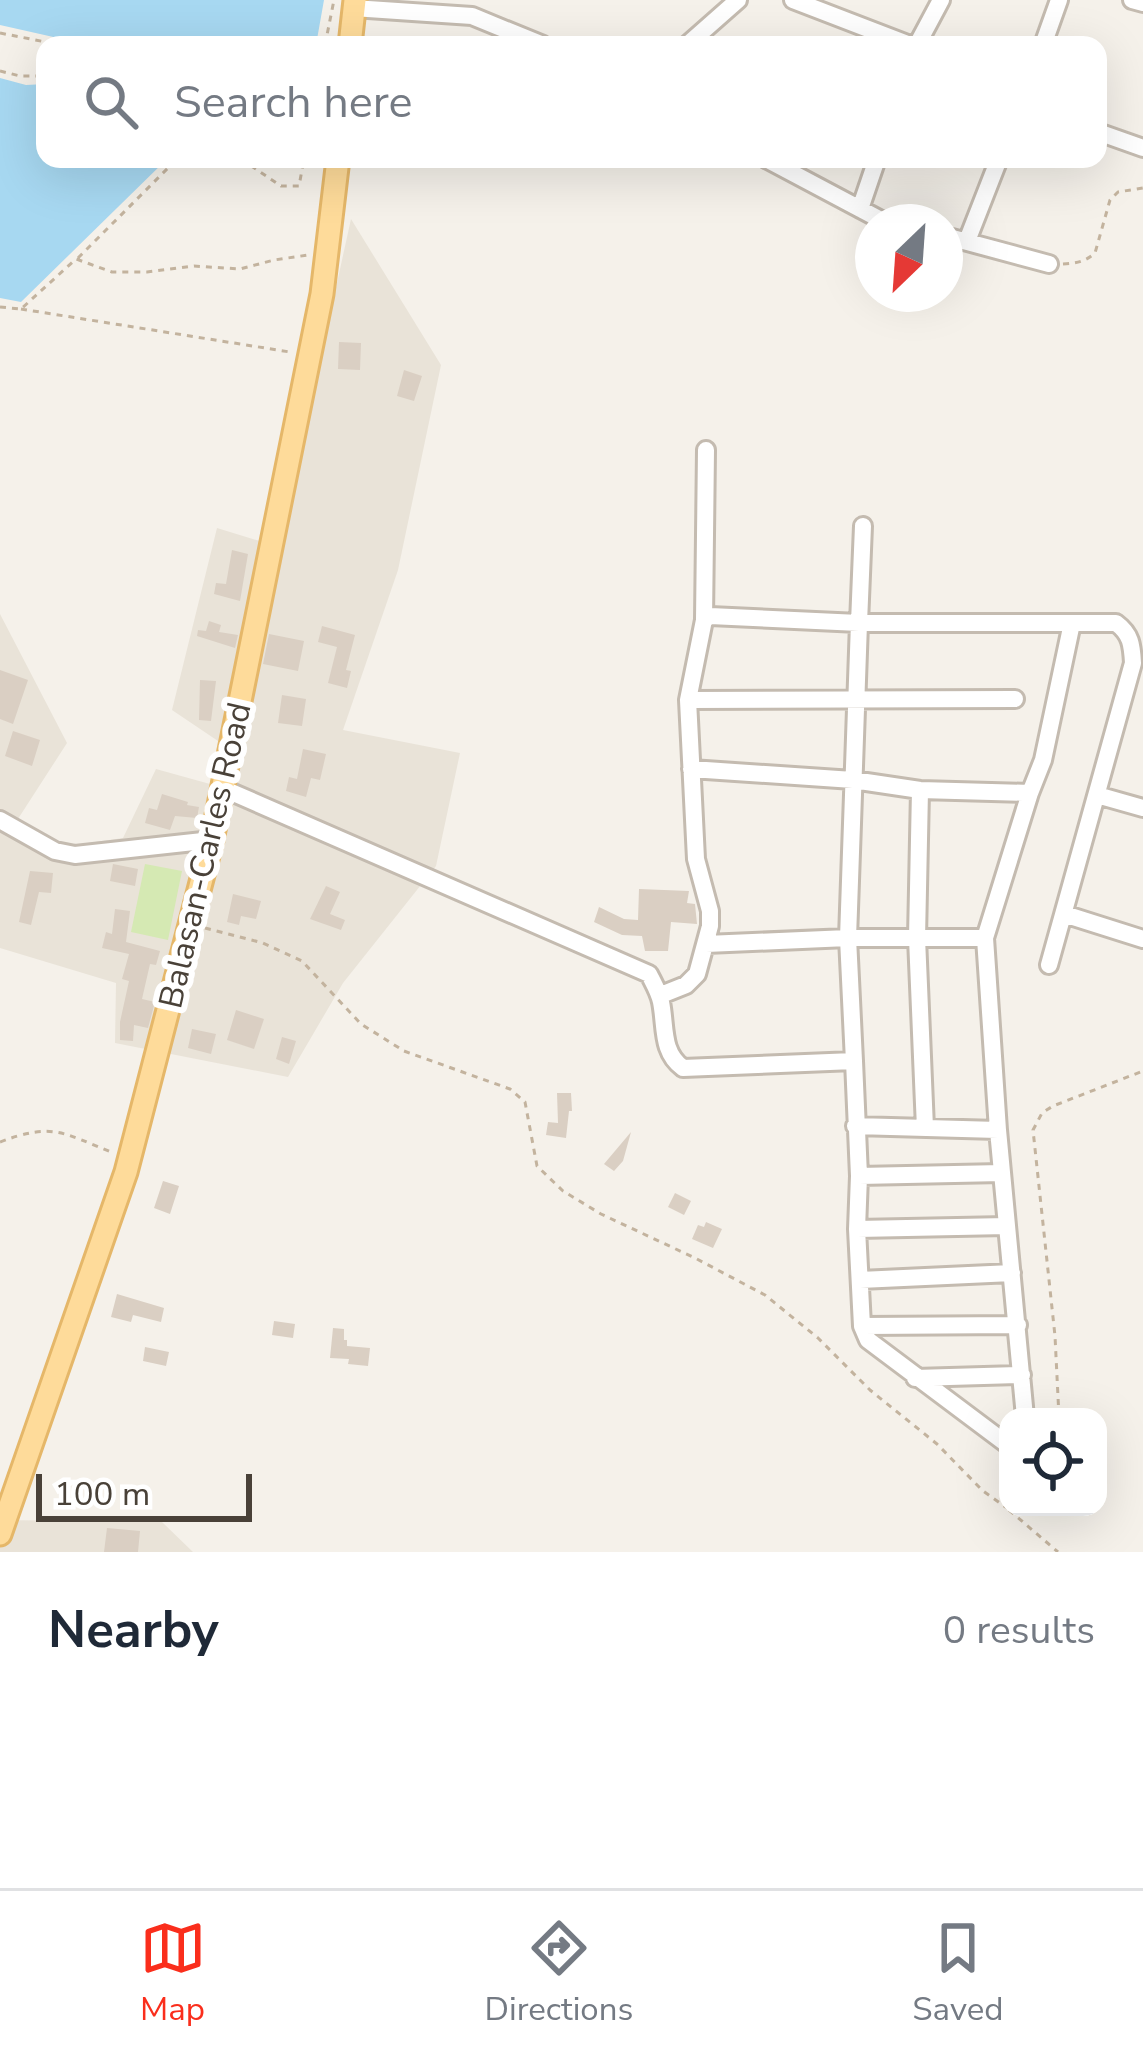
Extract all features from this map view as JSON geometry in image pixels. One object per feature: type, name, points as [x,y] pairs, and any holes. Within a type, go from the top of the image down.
[{"type":"main road","points":[[347,3],[349,36]]},
{"type":"main road","name":"Balasan-Carles Road","points":[[0,1534],[129,1160],[212,840],[310,355],[337,168]]},
{"type":"street","points":[[697,36],[738,0]]},
{"type":"street","points":[[793,0],[890,36]]},
{"type":"street","points":[[919,36],[941,0]]},
{"type":"street","points":[[1045,36],[1059,0]]},
{"type":"street","points":[[1132,0],[1143,4]]},
{"type":"street","points":[[347,3],[472,16],[521,36]]},
{"type":"street","points":[[1107,135],[1143,148]]},
{"type":"street","points":[[783,168],[855,206]]},
{"type":"street","points":[[862,204],[874,168]]},
{"type":"street","points":[[967,241],[995,168]]},
{"type":"street","points":[[963,240],[1049,264]]},
{"type":"street","points":[[661,995],[686,985],[697,974],[710,911],[695,859],[688,700],[704,620],[706,450]]},
{"type":"street","points":[[863,526],[848,938],[862,1326],[868,1340],[999,1438]]},
{"type":"street","points":[[704,620],[710,616],[860,623],[1115,623],[1125,629],[1132,643],[1133,663],[1049,965]]},
{"type":"street","points":[[1024,1408],[985,938],[1042,760],[1072,623]]},
{"type":"street","points":[[688,700],[1015,699]]},
{"type":"street","points":[[1120,709],[1143,715]]},
{"type":"street","points":[[692,769],[854,780],[920,790],[1030,793]]},
{"type":"street","points":[[223,788],[649,974],[661,995],[667,1050],[683,1068],[854,1061]]},
{"type":"street","points":[[920,790],[917,938],[925,1128]]},
{"type":"street","points":[[1097,795],[1143,808]]},
{"type":"street","points":[[0,820],[56,851],[75,855],[212,840]]},
{"type":"street","points":[[1064,914],[1143,939]]},
{"type":"street","points":[[706,944],[985,938]]},
{"type":"street","points":[[856,1126],[998,1130]]},
{"type":"street","points":[[860,1176],[1002,1173]]},
{"type":"street","points":[[857,1229],[1007,1226]]},
{"type":"street","points":[[860,1280],[1012,1273]]},
{"type":"street","points":[[862,1326],[1018,1324]]},
{"type":"street","points":[[916,1378],[1022,1375]]},
{"type":"path","points":[[330,36],[347,3]]},
{"type":"path","points":[[0,33],[36,40]]},
{"type":"path","points":[[0,70],[36,76]]},
{"type":"path","points":[[21,309],[171,168]]},
{"type":"path","points":[[254,168],[281,187],[299,186],[302,168]]},
{"type":"path","points":[[1049,264],[1090,258],[1110,200],[1118,192],[1143,188]]},
{"type":"path","points":[[76,259],[112,272],[147,272],[194,266],[240,269],[328,253]]},
{"type":"path","points":[[0,307],[310,355]]},
{"type":"path","points":[[191,925],[263,943],[302,961],[361,1024],[404,1051],[510,1089],[525,1102],[537,1166],[563,1191],[765,1295],[999,1502]]},
{"type":"path","points":[[1059,1408],[1033,1130],[1042,1113],[1053,1106],[1143,1071]]},
{"type":"path","points":[[0,1142],[20,1134],[60,1130],[129,1160]]},
{"type":"path","points":[[1016,1516],[1058,1552]]},
{"type":"shaded area","points":[[351,219],[441,365],[398,570],[343,730],[460,753],[436,866],[343,983],[288,1077],[115,1043],[116,983],[0,948],[0,614],[67,743],[16,822],[67,846],[123,838],[156,769],[210,784],[218,741],[172,710],[217,528],[279,547]]},
{"type":"shaded area","points":[[0,1520],[162,1522],[193,1552],[0,1552]]},
{"type":"green space","points":[[145,864],[182,871],[168,940],[131,932]]},
{"type":"water","points":[[0,0],[324,0],[318,36],[49,36],[0,25]]},
{"type":"water","points":[[0,78],[36,84],[36,168],[158,168],[21,302],[0,298]]},
{"type":"building","points":[[339,342],[361,343],[360,370],[338,369]]},
{"type":"building","points":[[404,370],[422,376],[414,401],[397,396]]},
{"type":"building","points":[[232,550],[248,554],[240,601],[214,594],[216,583],[226,584]]},
{"type":"building","points":[[209,621],[221,625],[219,632],[238,635],[235,648],[197,636],[198,630],[206,631]]},
{"type":"building","points":[[322,626],[355,635],[346,670],[351,671],[347,688],[328,683],[337,647],[318,642]]},
{"type":"building","points":[[269,634],[304,641],[298,671],[263,664]]},
{"type":"building","points":[[0,670],[28,680],[13,724],[0,719]]},
{"type":"building","points":[[200,680],[216,681],[211,721],[199,720]]},
{"type":"building","points":[[282,695],[306,699],[302,726],[278,723]]},
{"type":"building","points":[[13,731],[40,740],[32,766],[5,756]]},
{"type":"building","points":[[303,749],[326,754],[320,780],[311,778],[306,797],[286,791],[289,777],[297,779]]},
{"type":"building","points":[[162,794],[199,807],[197,818],[175,816],[170,830],[145,823],[149,808],[157,810]]},
{"type":"building","points":[[113,864],[138,869],[135,886],[110,881]]},
{"type":"building","points":[[30,871],[53,873],[51,893],[39,892],[31,925],[19,922]]},
{"type":"building","points":[[326,886],[340,892],[330,914],[345,920],[341,930],[310,919]]},
{"type":"building","points":[[639,889],[689,891],[687,903],[695,904],[697,924],[671,922],[668,951],[645,951],[642,936],[622,935],[594,922],[599,907],[638,920]]},
{"type":"building","points":[[233,894],[261,901],[256,919],[241,916],[239,925],[227,922]]},
{"type":"building","points":[[115,909],[130,911],[126,942],[160,951],[156,965],[150,964],[142,999],[155,1002],[148,1028],[134,1025],[133,1041],[120,1040],[129,981],[122,979],[129,954],[102,948],[106,932],[112,934]]},
{"type":"building","points":[[236,1010],[264,1019],[254,1049],[227,1040]]},
{"type":"building","points":[[192,1029],[216,1034],[211,1054],[188,1048]]},
{"type":"building","points":[[282,1037],[296,1041],[289,1064],[276,1059]]},
{"type":"building","points":[[557,1093],[571,1093],[566,1138],[546,1135],[548,1122],[558,1123]]},
{"type":"building","points":[[631,1132],[623,1161],[614,1171],[604,1164]]},
{"type":"building","points":[[163,1181],[179,1186],[170,1214],[154,1208]]},
{"type":"building","points":[[675,1193],[691,1201],[684,1215],[668,1207]]},
{"type":"building","points":[[706,1222],[722,1229],[713,1248],[692,1239],[698,1225],[704,1227]]},
{"type":"building","points":[[117,1294],[164,1308],[161,1322],[133,1315],[131,1322],[111,1317]]},
{"type":"building","points":[[274,1321],[295,1324],[293,1338],[272,1335]]},
{"type":"building","points":[[333,1328],[344,1329],[347,1346],[370,1348],[368,1366],[330,1358]]},
{"type":"building","points":[[145,1347],[169,1352],[166,1366],[143,1361]]},
{"type":"building","points":[[107,1528],[140,1531],[138,1552],[104,1552]]}]
